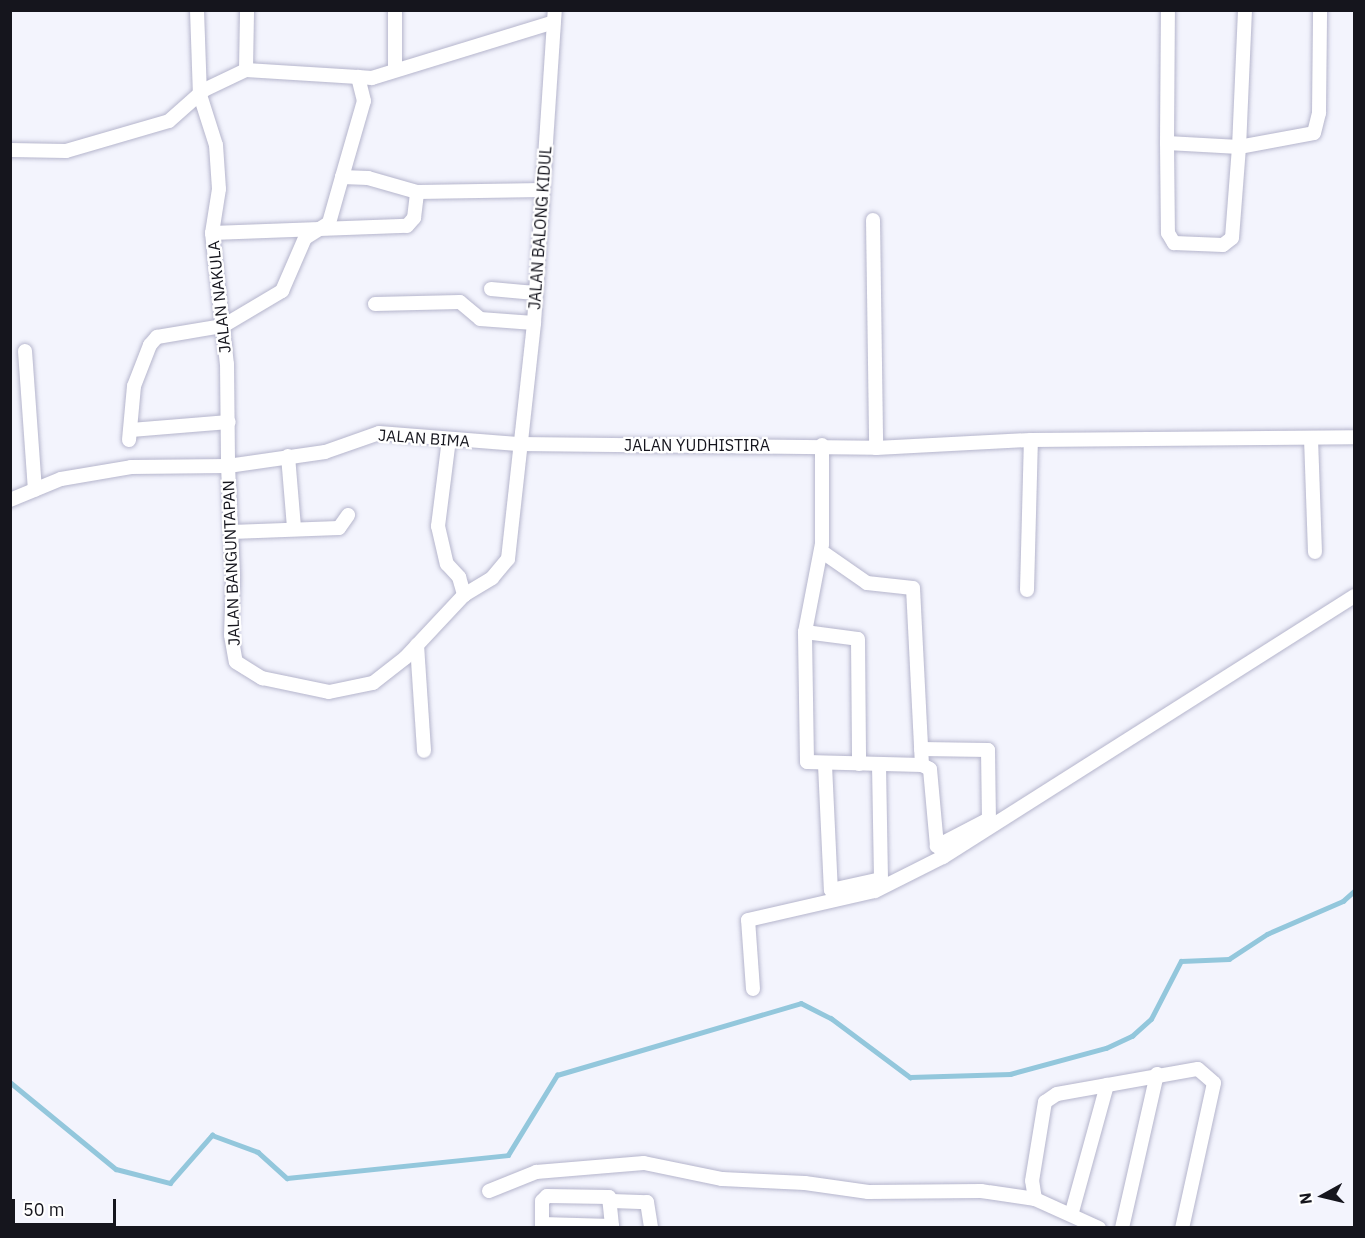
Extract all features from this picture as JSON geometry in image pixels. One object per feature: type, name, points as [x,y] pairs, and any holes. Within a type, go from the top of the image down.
[{"type":"street","name":"JALAN NAKULA","points":[[197,10],[200,94],[216,145],[219,189],[212,233],[223,326],[229,422],[228,466]]},
{"type":"street","points":[[246,70],[247,10]]},
{"type":"street","points":[[395,10],[395,69]]},
{"type":"street","points":[[1168,10],[1168,233],[1178,243],[1223,245],[1232,238],[1239,147],[1245,10]]},
{"type":"street","points":[[1167,143],[1239,147],[1314,133],[1319,122],[1320,10]]},
{"type":"street","points":[[10,150],[66,151],[105,142],[169,121],[200,94],[246,70],[358,77],[395,69],[555,16]]},
{"type":"street","name":"JALAN BALONG KIDUL","points":[[518,444],[534,323],[555,16]]},
{"type":"street","points":[[229,422],[130,435],[134,386],[157,337],[223,326],[282,291],[305,238],[322,230],[333,214],[364,101],[358,77]]},
{"type":"street","points":[[342,177],[368,177],[417,192],[543,190]]},
{"type":"street","points":[[212,233],[407,226],[414,218],[417,192]]},
{"type":"street","points":[[873,220],[876,448]]},
{"type":"street","points":[[491,289],[535,292]]},
{"type":"street","points":[[375,304],[460,302],[480,319],[534,323]]},
{"type":"street","points":[[25,351],[35,490]]},
{"type":"street","name":"JALAN BIMA","points":[[228,466],[325,452],[380,433],[518,444]]},
{"type":"street","name":"JALAN YUDHISTIRA","points":[[518,444],[876,448],[1031,440],[1354,437]]},
{"type":"street","points":[[1311,438],[1315,552]]},
{"type":"street","points":[[449,439],[438,526],[447,564],[459,577],[464,595]]},
{"type":"street","points":[[1026,590],[1031,440]]},
{"type":"street","name":"JALAN BANGUNTAPAN","points":[[10,500],[61,478],[131,467],[228,466],[232,651],[246,672],[311,690],[348,689],[373,683],[417,645],[464,595],[492,578],[508,559],[518,444]]},
{"type":"street","points":[[822,446],[821,551],[810,587],[805,632],[807,762],[825,765],[922,765],[930,770],[937,846],[989,819],[988,750],[921,749]]},
{"type":"street","points":[[288,456],[294,527]]},
{"type":"street","points":[[231,532],[294,527],[339,528],[348,515]]},
{"type":"street","points":[[821,551],[867,583],[913,588],[922,765]]},
{"type":"street","points":[[753,989],[748,920],[875,891],[943,857],[1354,596]]},
{"type":"street","points":[[805,632],[858,639],[859,764]]},
{"type":"street","points":[[417,645],[424,751]]},
{"type":"street","points":[[825,765],[831,890],[881,879],[879,764]]},
{"type":"street","points":[[1035,1198],[1032,1181],[1045,1102],[1057,1094],[1157,1074],[1198,1069],[1214,1083],[1182,1227]]},
{"type":"street","points":[[1122,1227],[1157,1074]]},
{"type":"street","points":[[1072,1212],[1107,1085]]},
{"type":"street","points":[[489,1191],[536,1172],[644,1163],[722,1179],[805,1183],[868,1192],[981,1191],[1035,1198],[1072,1212],[1099,1227]]},
{"type":"street","points":[[612,1201],[612,1227],[543,1226],[542,1201],[547,1196],[609,1197],[612,1201],[646,1202],[651,1227]]},
{"type":"waterway","points":[[10,1082],[116,1169],[170,1183],[212,1135],[258,1152],[287,1178],[508,1155],[557,1075],[801,1003],[831,1018],[910,1077],[1010,1074],[1106,1048],[1132,1036],[1151,1019],[1181,961],[1229,959],[1267,934],[1343,901],[1354,891]]}]
